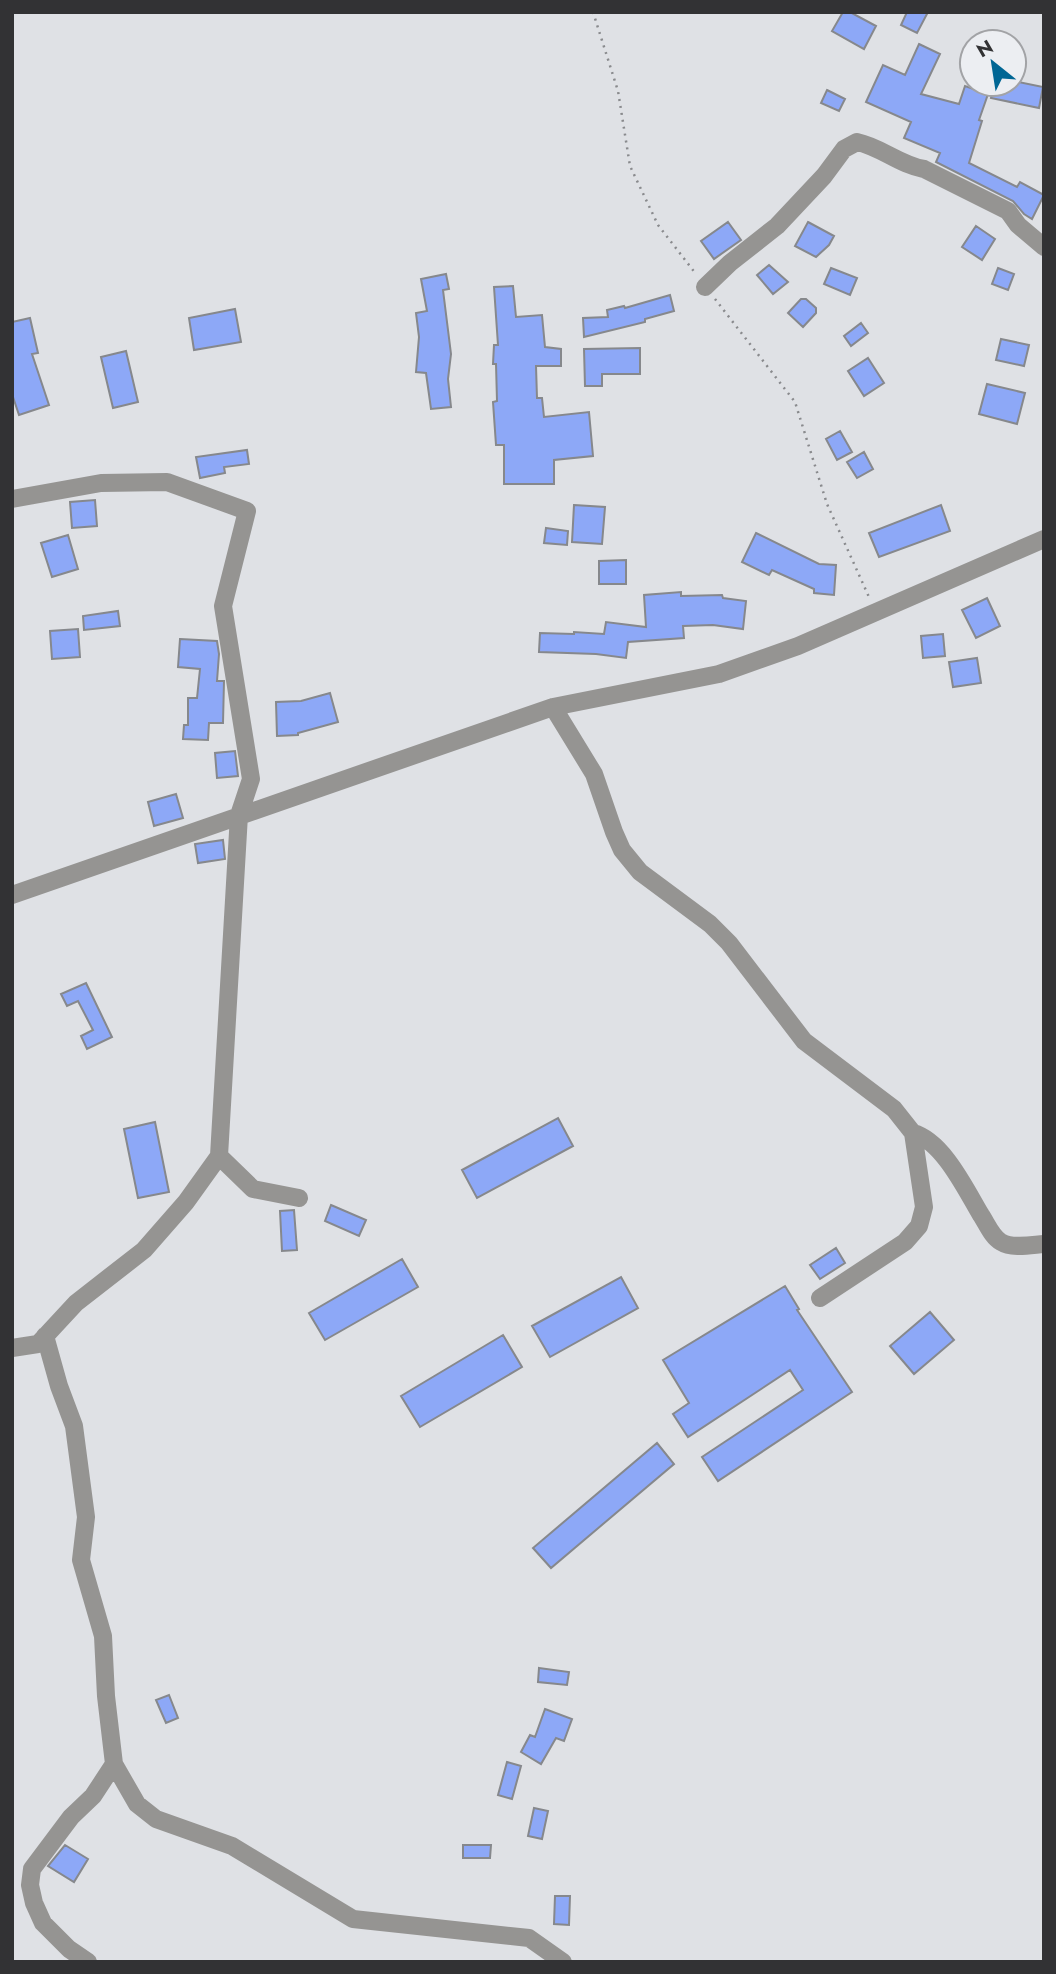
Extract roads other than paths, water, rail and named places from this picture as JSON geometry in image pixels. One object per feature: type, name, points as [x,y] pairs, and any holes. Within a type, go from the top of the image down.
[{"type":"street","points":[[705,287],[730,263],[777,226],[824,176],[844,149],[857,142],[868,144],[913,167],[925,169],[1008,211],[1018,225],[1044,247]]},
{"type":"street","points":[[12,499],[101,483],[167,482],[247,511],[223,606],[251,779],[239,815],[219,1156],[186,1202],[144,1250],[76,1303],[38,1344],[12,1348]]},
{"type":"street","points":[[12,895],[553,707],[719,674],[798,646],[1044,539]]},
{"type":"street","points":[[553,707],[594,774],[622,850],[640,872],[719,934],[804,1041],[894,1109],[913,1133],[925,1208],[919,1226],[905,1242],[820,1298]]},
{"type":"street","points":[[913,1133],[932,1143],[1001,1243],[1019,1246],[1044,1244]]},
{"type":"street","points":[[219,1156],[253,1189],[299,1198]]},
{"type":"street","points":[[45,1336],[74,1426],[86,1517],[81,1560],[103,1636],[106,1696],[114,1764],[137,1804],[156,1819],[232,1846],[353,1919],[529,1938],[563,1962]]},
{"type":"street","points":[[88,1962],[69,1949],[43,1923],[30,1885],[32,1869],[71,1817],[93,1796],[114,1764]]}]
